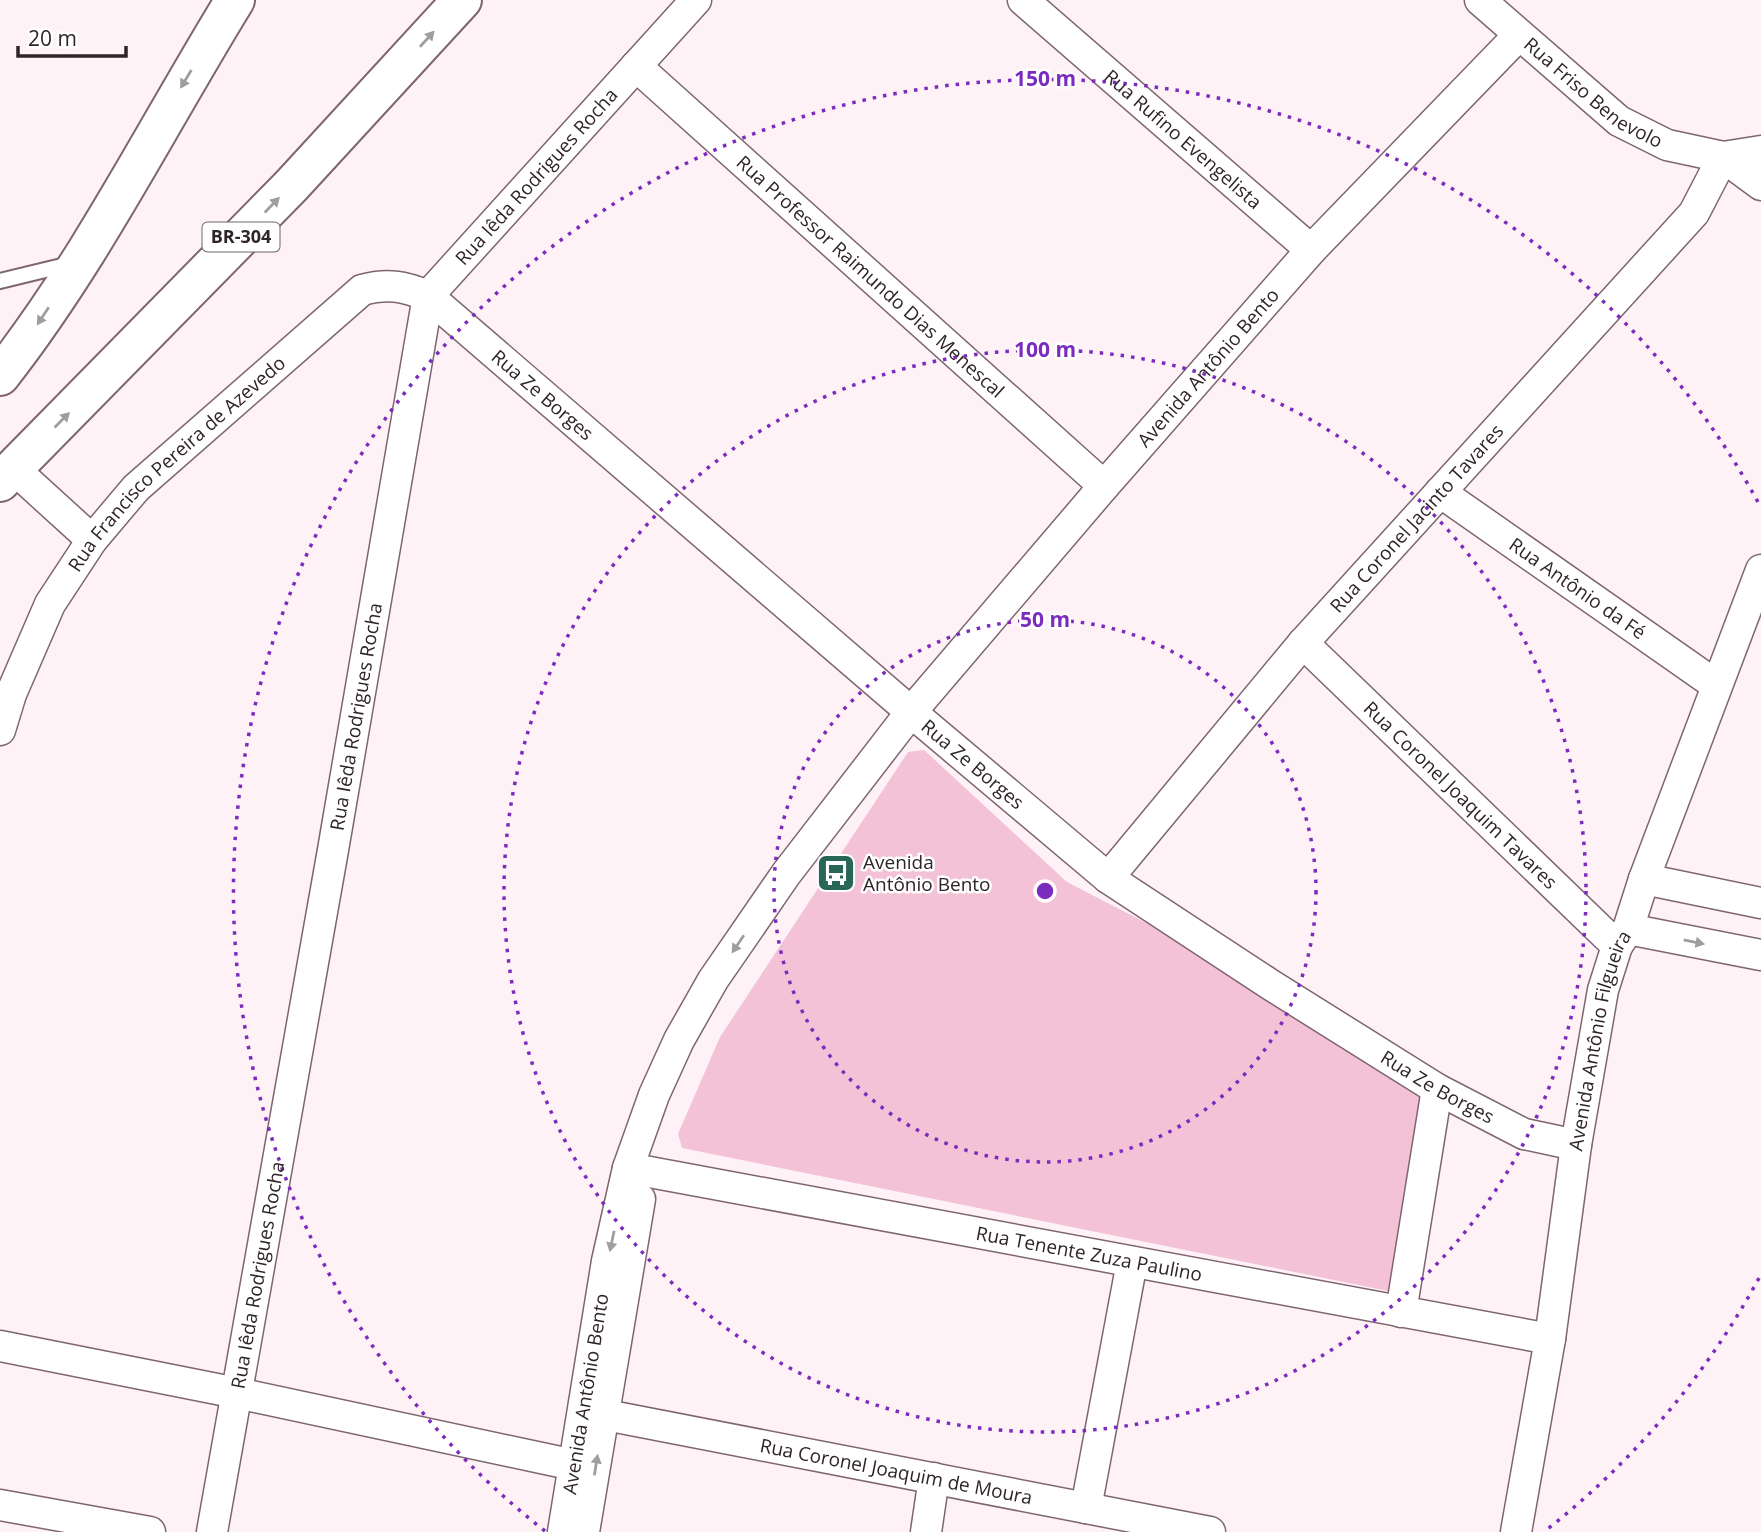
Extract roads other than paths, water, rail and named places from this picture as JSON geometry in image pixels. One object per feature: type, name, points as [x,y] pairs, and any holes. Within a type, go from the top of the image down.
[{"type":"highway","points":[[0,376],[24,345],[78,261],[235,0]]},
{"type":"highway","name":"BR-304","points":[[7,476],[291,186],[462,0]]},
{"type":"street","name":"Rua Iêda Rodrigues Rocha","points":[[212,1532],[334,850],[428,296],[696,0]]},
{"type":"street","name":"Rua Rufino Evengelista","points":[[1023,0],[1311,250]]},
{"type":"street","name":"Rua Friso Benevolo","points":[[1480,0],[1619,121],[1668,145],[1723,157],[1761,151]]},
{"type":"street","name":"Avenida Antônio Bento","points":[[584,1532],[607,1261],[636,1169],[696,1049],[724,1000],[816,866],[911,712],[1311,250],[1519,36]]},
{"type":"street","name":"Rua Professor Raimundo Dias Menescal","points":[[636,66],[1104,486]]},
{"type":"street","name":"Rua Friso Benevolo","points":[[1723,157],[1761,185]]},
{"type":"street","name":"Rua Coronel Jacinto Tavares","points":[[1108,878],[1303,643],[1695,213],[1723,157]]},
{"type":"street","name":"Rua Francisco Pereira de Azevedo","points":[[0,730],[10,694],[50,604],[92,540],[136,488],[362,290],[380,285],[403,286],[428,296]]},
{"type":"street","name":"Rua Ze Borges","points":[[428,296],[1108,878],[1270,985],[1437,1089],[1524,1134],[1576,1145]]},
{"type":"street","points":[[7,476],[92,540]]},
{"type":"street","name":"Rua Antônio da Fé","points":[[1440,492],[1716,685]]},
{"type":"street","name":"Avenida Antônio Filgueira","points":[[1516,1532],[1550,1339],[1576,1145],[1603,990],[1761,570]]},
{"type":"street","name":"Rua Coronel Joaquim Tavares","points":[[1303,643],[1623,937]]},
{"type":"street","points":[[1644,878],[1761,903]]},
{"type":"street","points":[[1623,937],[1761,955]]},
{"type":"street","points":[[1401,1312],[1437,1089]]},
{"type":"street","name":"Rua Tenente Zuza Paulino","points":[[636,1169],[1550,1339]]},
{"type":"street","points":[[1086,1508],[1132,1262]]},
{"type":"street","points":[[0,1346],[237,1393],[573,1465]]},
{"type":"street","name":"Avenida Antônio Bento","points":[[563,1532],[573,1465],[593,1413]]},
{"type":"street","name":"Rua Coronel Joaquim de Moura","points":[[593,1413],[1210,1532]]},
{"type":"street","points":[[926,1532],[934,1478]]},
{"type":"street","points":[[0,1505],[150,1532]]},
{"type":"lane","points":[[0,281],[78,261]]},
{"type":"place","name":"Avenida Antônio Bento","points":[[836,873]]}]
